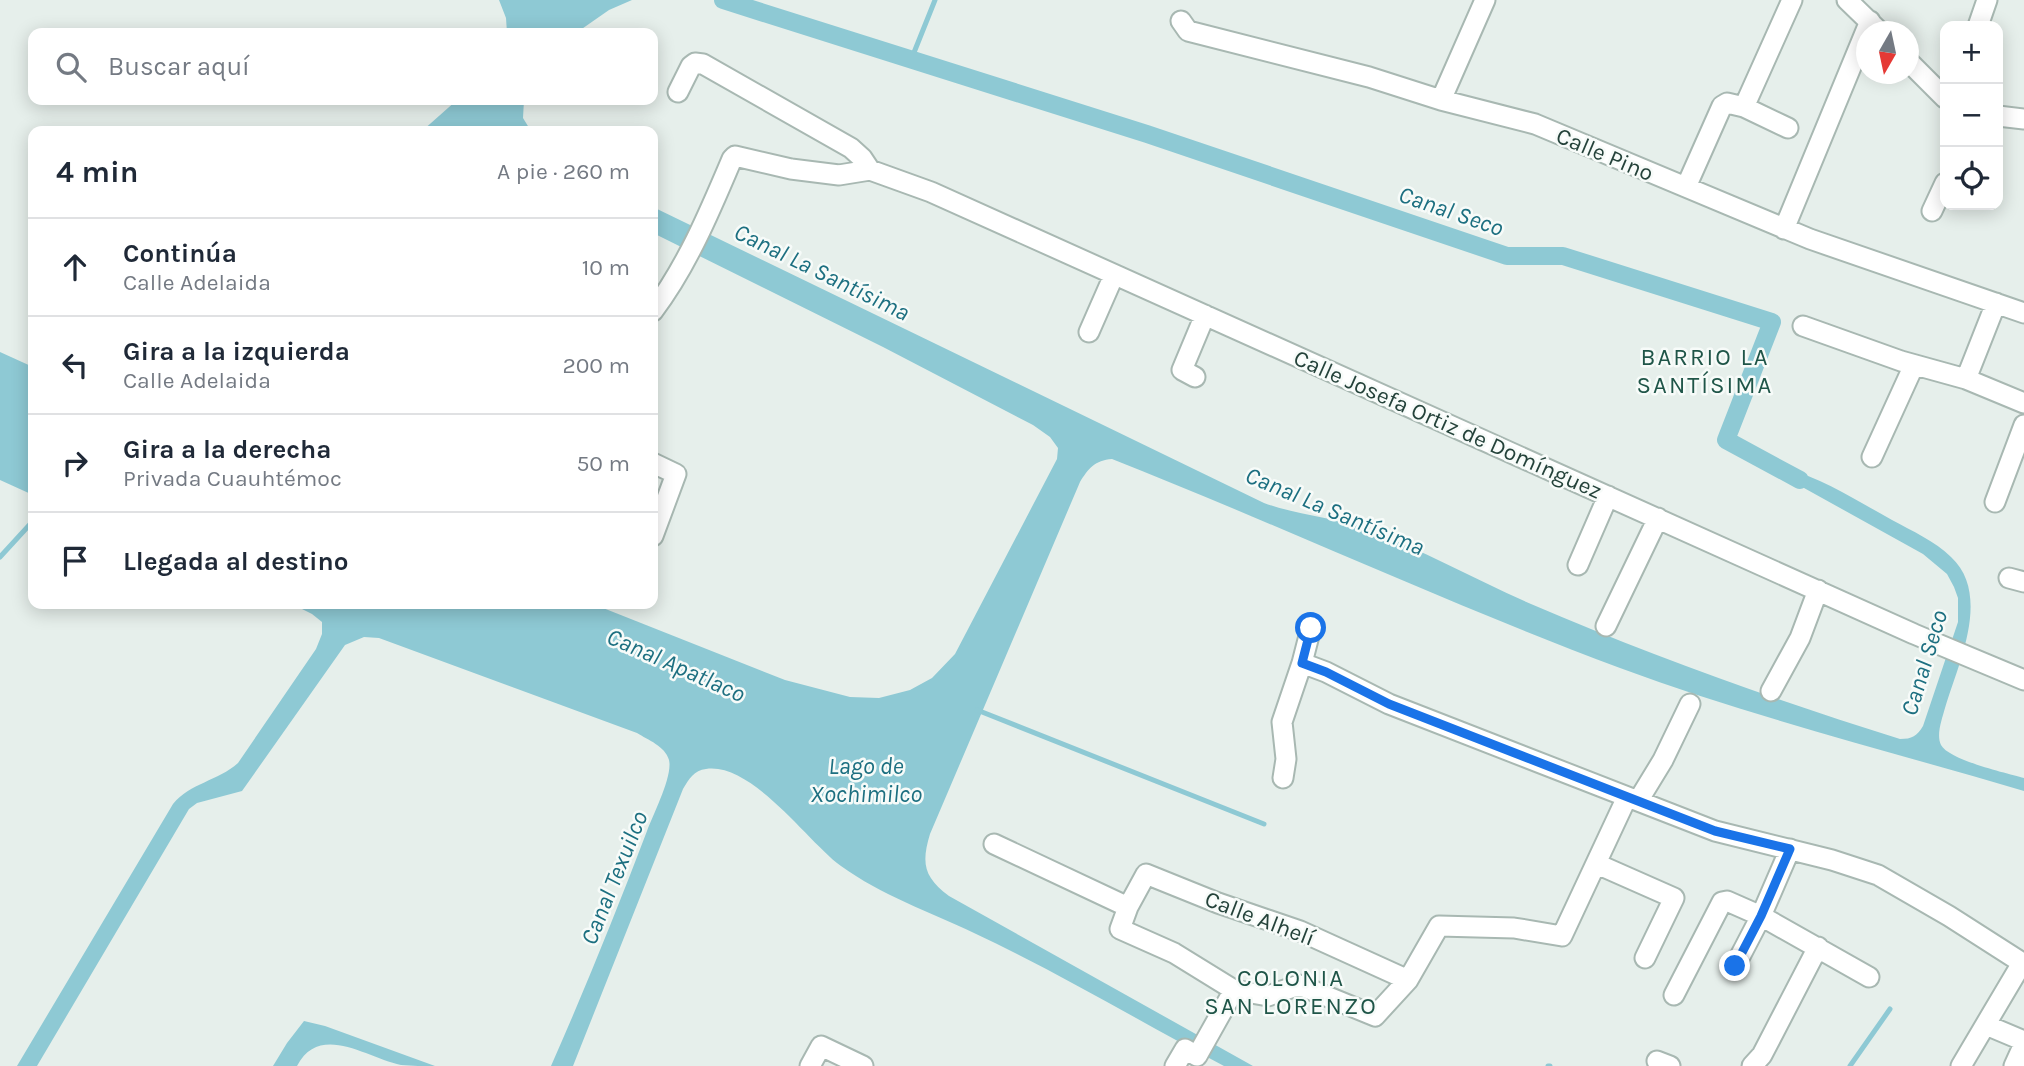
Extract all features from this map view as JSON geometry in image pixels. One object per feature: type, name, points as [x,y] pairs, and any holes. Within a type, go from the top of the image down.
[{"type":"street","points":[[1441,100],[1485,0]]},
{"type":"street","points":[[1744,107],[1792,0]]},
{"type":"street","points":[[1847,0],[1870,21]]},
{"type":"street","points":[[1980,21],[1987,0]]},
{"type":"street","name":"Calle Pino","points":[[1181,20],[1188,31],[1368,77],[1441,100],[1535,124],[1784,229],[2024,313]]},
{"type":"street","points":[[678,92],[691,66],[695,63],[703,64],[851,148],[870,170]]},
{"type":"street","points":[[1784,229],[1856,68]]},
{"type":"street","points":[[1919,72],[1940,93]]},
{"type":"street","points":[[1686,187],[1722,106],[1727,103],[1744,107],[1788,128]]},
{"type":"street","points":[[2003,117],[2024,119]]},
{"type":"street","points":[[658,303],[710,211],[732,159],[740,155],[768,164],[839,175],[870,170]]},
{"type":"street","name":"Calle Josefa Ortiz de Domínguez","points":[[870,170],[931,192],[2024,680]]},
{"type":"street","points":[[1932,211],[1940,194]]},
{"type":"street","points":[[1089,332],[1114,275]]},
{"type":"street","points":[[1966,379],[1996,303]]},
{"type":"street","points":[[1195,377],[1182,370],[1205,315]]},
{"type":"street","points":[[1802,326],[1914,365],[1966,379],[2024,403]]},
{"type":"street","points":[[1872,457],[1914,365]]},
{"type":"street","points":[[1996,502],[2024,425]]},
{"type":"street","points":[[658,465],[676,474],[658,523]]},
{"type":"street","points":[[1578,565],[1608,496]]},
{"type":"street","points":[[1606,626],[1658,518]]},
{"type":"street","points":[[1771,691],[1800,638],[1818,590]]},
{"type":"street","points":[[1283,778],[1286,759],[1282,722],[1311,628]]},
{"type":"street","points":[[1302,663],[1389,704],[1715,831],[1790,849],[1878,875],[1949,916],[2023,964],[1961,1066]]},
{"type":"street","points":[[994,844],[1128,907],[1120,929],[1174,953],[1234,990],[1268,996],[1298,985],[1375,1016],[1408,980],[1439,926],[1514,928],[1562,936],[1597,864],[1633,799],[1663,760],[1690,704]]},
{"type":"street","points":[[1735,966],[1761,916],[1790,849]]},
{"type":"street","points":[[1597,864],[1674,898],[1645,958]]},
{"type":"street","name":"Calle Alhelí","points":[[1128,907],[1146,874],[1218,903],[1300,931],[1408,980]]},
{"type":"street","points":[[1674,995],[1722,902],[1727,901],[1761,916],[1869,977]]},
{"type":"street","points":[[1752,1066],[1762,1055],[1818,947]]},
{"type":"street","points":[[1175,1066],[1185,1049],[1197,1056],[1234,990]]},
{"type":"street","points":[[1986,1025],[2024,1042],[2014,1066]]},
{"type":"street","points":[[810,1066],[821,1046],[863,1066]]},
{"type":"water","points":[[499,0],[632,0],[609,10],[583,28],[507,28]]},
{"type":"water","points":[[451,105],[524,105],[523,118],[528,126],[428,126]]},
{"type":"water","name":"Lago de Xochimilco","points":[[658,209],[1264,503],[1367,529],[1531,604],[1668,659],[1853,724],[1900,739],[1911,738],[1923,726],[1958,622],[1958,598],[1954,587],[1947,574],[1923,554],[1786,478],[1781,471],[1786,469],[1814,478],[1931,541],[1951,557],[1963,573],[1969,590],[1971,610],[1963,651],[1941,722],[1941,745],[1946,751],[1966,761],[2024,778],[2024,791],[1770,718],[1620,668],[1492,618],[1112,459],[1093,466],[1080,482],[930,834],[925,862],[934,883],[949,896],[1253,1066],[1224,1066],[1037,964],[872,886],[828,855],[760,790],[724,770],[706,769],[695,773],[683,789],[573,1066],[551,1066],[662,796],[668,776],[667,755],[656,744],[637,733],[379,638],[364,637],[345,645],[242,791],[197,803],[189,809],[37,1066],[17,1066],[173,804],[188,791],[238,763],[316,649],[322,634],[322,622],[302,609],[606,609],[785,680],[850,697],[879,698],[910,690],[932,678],[955,654],[1057,459],[1058,448],[1050,437],[1033,425],[658,235]]},
{"type":"water","points":[[0,352],[28,365],[28,493],[0,480]]},
{"type":"water","points":[[304,1021],[435,1066],[401,1065],[345,1046],[331,1045],[318,1046],[307,1053],[297,1066],[273,1066]]},
{"type":"waterway","name":"Canal Seco","points":[[723,0],[1147,134],[1507,256],[1563,256],[1772,322],[1726,440],[1800,480]]},
{"type":"waterway","points":[[911,60],[935,0]]},
{"type":"waterway","points":[[0,557],[28,526]]},
{"type":"waterway","points":[[977,710],[1264,824]]},
{"type":"waterway","points":[[1850,1066],[1890,1009]]},
{"type":"district","name":"BARRIO LA SANTÍSIMA","points":[[1705,371]]},
{"type":"district","name":"COLONIA SAN LORENZO","points":[[1291,992]]},
{"type":"route","points":[[1311,628],[1302,663],[1389,704],[1715,831],[1790,849],[1761,916],[1735,966]]},
{"type":"water label","name":"Canal La Santísima","points":[[822,272]]},
{"type":"water label","name":"Canal La Santísima","points":[[1335,511]]},
{"type":"water label","name":"Canal Apatlaco","points":[[676,665]]},
{"type":"water label","name":"Canal Texuilco","points":[[614,878]]}]
